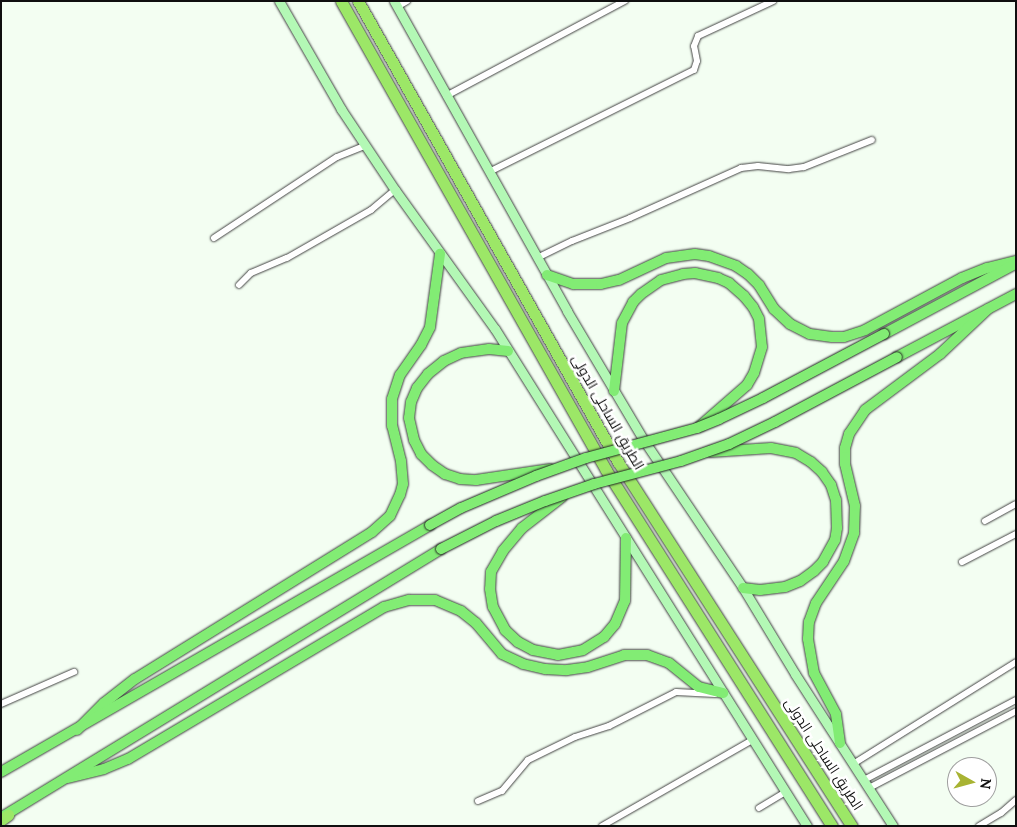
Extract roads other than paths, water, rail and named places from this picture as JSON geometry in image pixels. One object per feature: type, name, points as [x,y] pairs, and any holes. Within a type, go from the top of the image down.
[{"type":"highway","points":[[340,1],[606,470],[832,826]]},
{"type":"highway","name":"الطريق الساحلى الدولى","points":[[358,1],[618,462],[852,826]]},
{"type":"main road","points":[[77,730],[104,703],[135,680],[372,532],[390,516],[400,496],[403,472],[392,426],[392,399],[400,375],[422,345],[430,327],[440,254]]},
{"type":"main road","points":[[547,275],[573,284],[600,284],[619,280],[666,258],[688,254],[709,256],[736,266],[748,274],[759,285],[774,309],[790,324],[810,334],[832,337],[854,334],[865,330],[968,276],[1016,263]]},
{"type":"main road","points":[[1,772],[430,526],[486,497],[561,467],[697,428],[763,398],[1016,263]]},
{"type":"main road","points":[[614,391],[622,323],[633,302],[650,286],[672,276],[695,273],[718,278],[729,283],[753,307],[760,326],[762,347],[760,360],[746,384],[697,428]]},
{"type":"main road","points":[[4,817],[441,549],[496,521],[569,493],[705,453],[775,422],[1016,294]]},
{"type":"main road","points":[[840,743],[836,714],[814,673],[808,640],[809,622],[816,603],[844,561],[854,534],[855,506],[845,464],[845,448],[849,434],[864,410],[940,354],[988,309]]},
{"type":"main road","points":[[508,351],[490,348],[461,353],[444,361],[421,381],[411,402],[409,418],[414,440],[426,460],[445,474],[468,480],[561,467]]},
{"type":"main road","points":[[705,453],[772,448],[796,453],[811,462],[827,479],[834,493],[838,516],[836,534],[830,552],[823,562],[808,576],[793,584],[776,589],[743,588]]},
{"type":"main road","points":[[569,493],[533,518],[512,539],[494,563],[490,580],[491,598],[496,615],[505,630],[518,642],[533,650],[550,654],[567,654],[583,650],[598,642],[610,631],[620,617],[626,592],[626,538]]},
{"type":"main road","points":[[68,778],[104,769],[128,759],[384,607],[409,600],[435,600],[461,611],[476,622],[502,654],[523,664],[545,669],[567,670],[588,667],[624,656],[647,655],[670,663],[700,687],[723,693]]},
{"type":"street","points":[[279,1],[319,72],[395,190],[508,351],[807,826]]},
{"type":"street","points":[[407,1],[395,4],[537,258],[614,391],[643,439],[743,588],[893,826]]},
{"type":"street","points":[[446,96],[625,1]]},
{"type":"street","points":[[489,172],[694,70],[698,61],[694,46],[698,36],[773,1]]},
{"type":"street","points":[[537,258],[741,168],[758,166],[789,169],[804,167],[872,140]]},
{"type":"street","points":[[214,238],[337,157],[366,145]]},
{"type":"street","points":[[239,285],[252,273],[287,258],[371,210],[395,190]]},
{"type":"street","points":[[986,521],[1016,504]]},
{"type":"street","points":[[962,562],[1016,534]]},
{"type":"street","points":[[853,764],[1016,662]]},
{"type":"street","points":[[1,704],[74,672]]},
{"type":"street","points":[[478,801],[502,792],[528,760],[575,737],[609,726],[673,693],[723,693]]},
{"type":"street","points":[[866,784],[887,768],[1016,700]]},
{"type":"street","points":[[866,784],[892,777],[1016,711]]},
{"type":"street","points":[[602,826],[752,740]]},
{"type":"street","points":[[887,768],[892,777]]},
{"type":"street","points":[[759,808],[786,792]]},
{"type":"street","points":[[979,826],[1016,800]]}]
